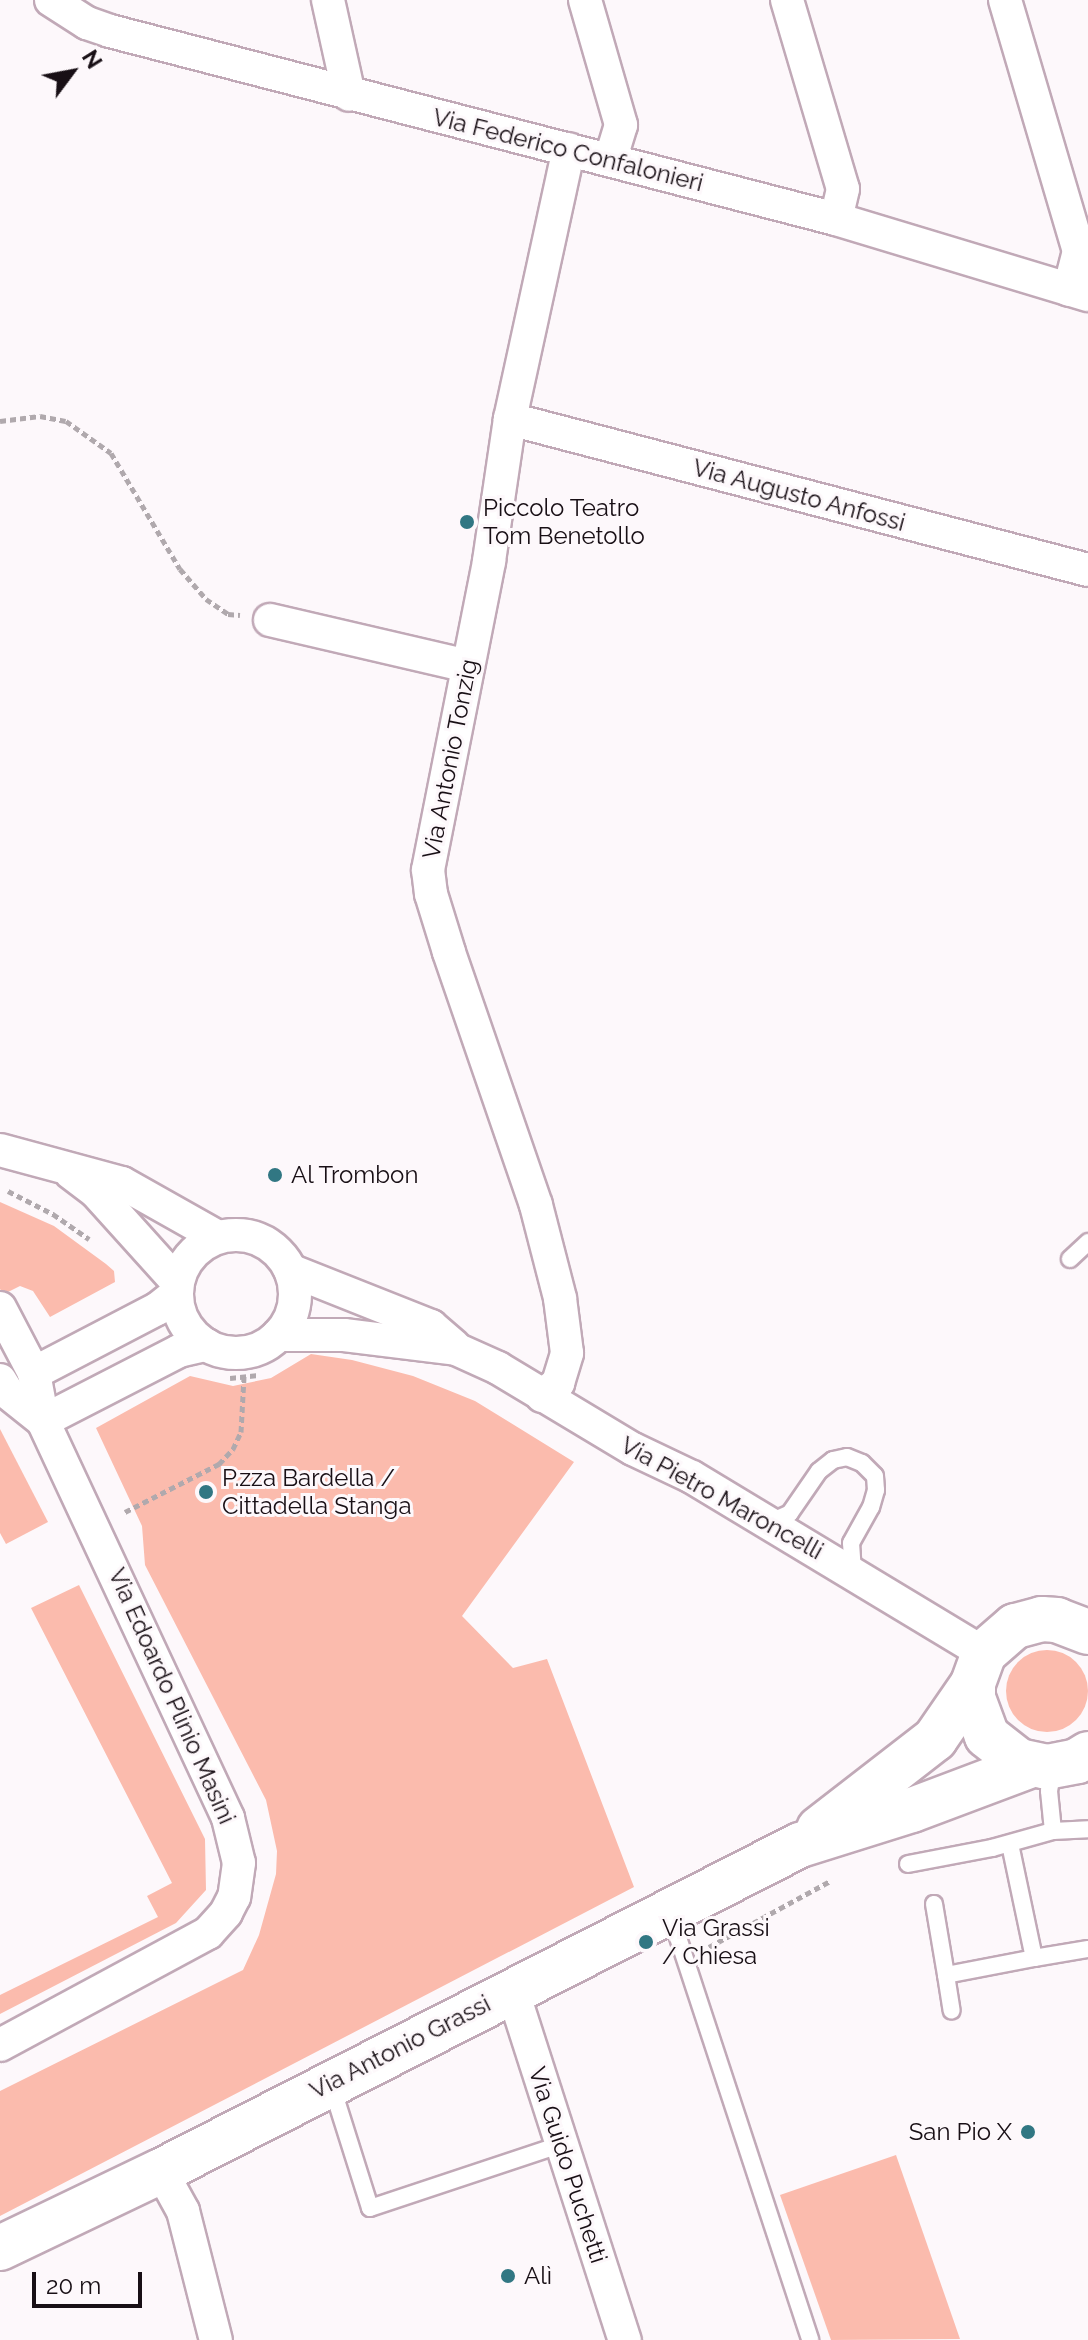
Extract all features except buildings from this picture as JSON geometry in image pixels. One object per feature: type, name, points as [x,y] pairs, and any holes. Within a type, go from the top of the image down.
[{"type":"street","name":"Via Federico Confalonieri","points":[[51,0],[87,23],[110,31],[836,219],[1079,292]]},
{"type":"street","points":[[328,0],[349,95]]},
{"type":"street","points":[[585,0],[621,125],[610,160]]},
{"type":"street","points":[[787,0],[843,189],[836,219]]},
{"type":"street","points":[[1005,0],[1079,251],[1079,292]]},
{"type":"street","name":"Via Antonio Tonzig","points":[[542,1396],[558,1383],[567,1353],[560,1298],[536,1205],[444,937],[431,894],[428,870],[489,561],[510,419],[569,149]]},
{"type":"street","name":"Via Augusto Anfossi","points":[[510,419],[1088,570]]},
{"type":"street","points":[[270,620],[467,666]]},
{"type":"street","points":[[0,1150],[122,1183],[218,1237]]},
{"type":"street","points":[[34,1373],[157,1309],[177,1289],[191,1255],[218,1237],[239,1235],[260,1240],[277,1252],[290,1270],[294,1304],[278,1335],[262,1347],[244,1353],[224,1352],[206,1345],[184,1324],[177,1289],[96,1192],[65,1169]]},
{"type":"street","name":"Via Pietro Maroncelli","points":[[290,1270],[431,1326],[456,1349]]},
{"type":"street","name":"Via Edoardo Plinio Masini","points":[[0,1308],[34,1373],[43,1421],[228,1818],[237,1843],[239,1880],[226,1913],[208,1933],[0,2045]]},
{"type":"street","name":"Via Pietro Maroncelli","points":[[278,1335],[377,1338],[456,1349],[498,1368],[853,1573],[979,1668]]},
{"type":"street","points":[[0,1380],[8,1393],[43,1421],[179,1351],[206,1345]]},
{"type":"street","name":"Via Antonio Grassi","points":[[800,1845],[935,1739],[1004,1633],[1029,1621],[1082,1624]]},
{"type":"street","points":[[979,1668],[975,1711],[987,1736],[1007,1755],[1068,1762]]},
{"type":"street","name":"Via Antonio Grassi","points":[[0,2248],[161,2171],[512,1989],[800,1845],[1068,1762]]},
{"type":"street","name":"Via Guido Puchetti","points":[[512,1989],[625,2340]]},
{"type":"street","points":[[161,2171],[183,2211],[216,2340]]},
{"type":"lane","points":[[1070,1259],[1088,1242]]},
{"type":"lane","points":[[768,1523],[790,1513],[819,1471],[833,1460],[847,1457],[862,1463],[875,1476],[876,1490],[871,1507],[851,1543],[853,1573]]},
{"type":"lane","points":[[1053,1831],[1049,1791],[1068,1762]]},
{"type":"lane","points":[[908,1864],[1010,1844],[1053,1831],[1088,1829]]},
{"type":"lane","points":[[1010,1844],[1034,1958]]},
{"type":"lane","points":[[934,1904],[952,2011]]},
{"type":"lane","points":[[669,1912],[810,2340]]},
{"type":"lane","points":[[946,1975],[1088,1949]]},
{"type":"lane","points":[[331,2083],[370,2208],[562,2144]]},
{"type":"path","points":[[0,421],[40,416],[66,421],[111,453],[153,529],[180,569],[206,599],[228,614],[270,620]]},
{"type":"path","points":[[0,1187],[53,1214],[99,1246]]},
{"type":"path","points":[[230,1378],[258,1375]]},
{"type":"path","points":[[125,1512],[219,1464],[233,1449],[241,1432],[244,1376]]},
{"type":"path","points":[[685,1960],[833,1879]]},
{"type":"shaded area","points":[[0,1202],[54,1226],[114,1271],[115,1282],[50,1317],[33,1291],[20,1286],[4,1294],[0,1289]]},
{"type":"shaded area","points":[[311,1354],[352,1360],[413,1376],[475,1401],[574,1462],[462,1616],[513,1668],[547,1659],[634,1887],[0,2216],[0,2091],[243,1970],[259,1935],[276,1874],[277,1851],[266,1800],[145,1565],[142,1526],[96,1428],[190,1376],[233,1386],[271,1378]]},
{"type":"shaded area","points":[[0,1429],[48,1522],[6,1544],[0,1533]]},
{"type":"shaded area","points":[[79,1585],[205,1839],[206,1890],[176,1923],[0,2014],[0,1995],[158,1917],[147,1896],[172,1883],[31,1608]]},
{"type":"shaded area","points":[[1047,1650],[1063,1653],[1076,1662],[1085,1675],[1088,1691],[1085,1707],[1076,1720],[1063,1729],[1047,1732],[1031,1729],[1018,1720],[1009,1707],[1006,1691],[1009,1675],[1018,1662],[1031,1653]]},
{"type":"shaded area","points":[[896,2155],[960,2339],[831,2340],[780,2195]]},
{"type":"place","name":"Piccolo Teatro Tom Benetollo","points":[[467,522]]},
{"type":"place","name":"Al Trombon","points":[[275,1175]]},
{"type":"place","name":"P.zza Bardella / Cittadella Stanga","points":[[206,1492]]},
{"type":"place","name":"Via Grassi / Chiesa","points":[[646,1942]]},
{"type":"place","name":"San Pio X","points":[[1028,2132]]},
{"type":"place","name":"Alì","points":[[508,2276]]}]
